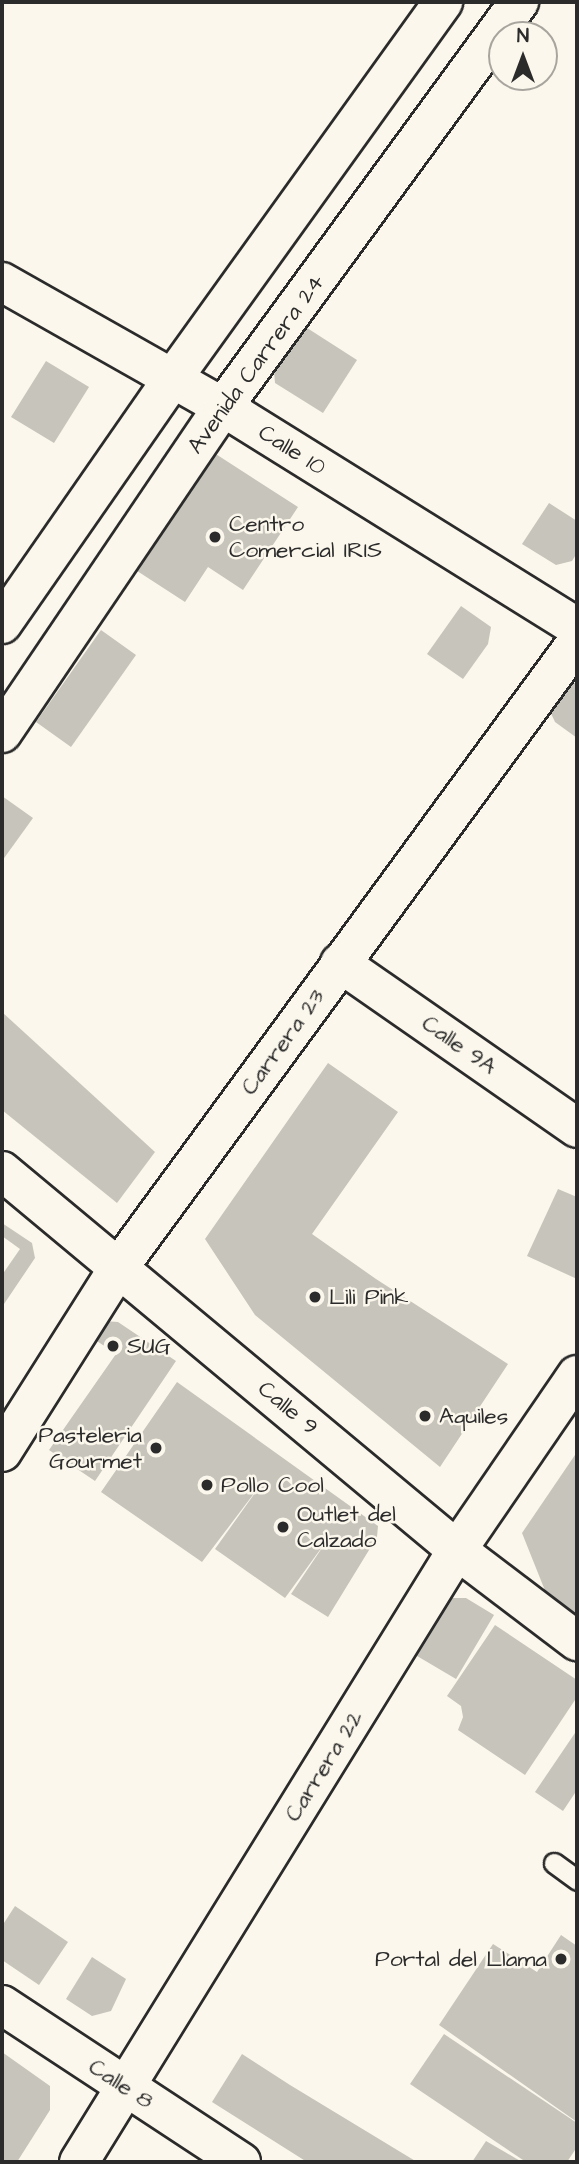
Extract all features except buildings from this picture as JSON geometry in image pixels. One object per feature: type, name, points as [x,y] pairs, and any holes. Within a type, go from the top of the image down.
[{"type":"street","points":[[2,624],[173,378],[443,2]]},
{"type":"street","name":"Avenida Carrera 24","points":[[2,733],[223,407],[519,2]]},
{"type":"street","name":"Calle 10","points":[[2,282],[223,407],[577,627]]},
{"type":"street","name":"Carrera 23","points":[[2,1452],[119,1268],[577,642]]},
{"type":"street","name":"Calle 9A","points":[[340,963],[577,1128]]},
{"type":"street","name":"Calle 9","points":[[2,1171],[457,1550],[577,1642]]},
{"type":"street","name":"Carrera 22","points":[[79,2162],[457,1550],[577,1376]]},
{"type":"street","name":"Calle 8","points":[[2,2005],[241,2162]]},
{"type":"lane","points":[[554,1863],[577,1880]]},
{"type":"place","name":"Centro Comercial IRIS","points":[[215,537]]},
{"type":"place","name":"Lili Pink","points":[[315,1297]]},
{"type":"place","name":"SUG","points":[[113,1346]]},
{"type":"place","name":"Aquiles","points":[[425,1416]]},
{"type":"place","name":"Pasteleria Gourmet","points":[[156,1448]]},
{"type":"place","name":"Pollo Cool","points":[[207,1485]]},
{"type":"place","name":"Outlet del Calzado","points":[[283,1527]]},
{"type":"place","name":"Portal del Llama","points":[[561,1959]]}]
